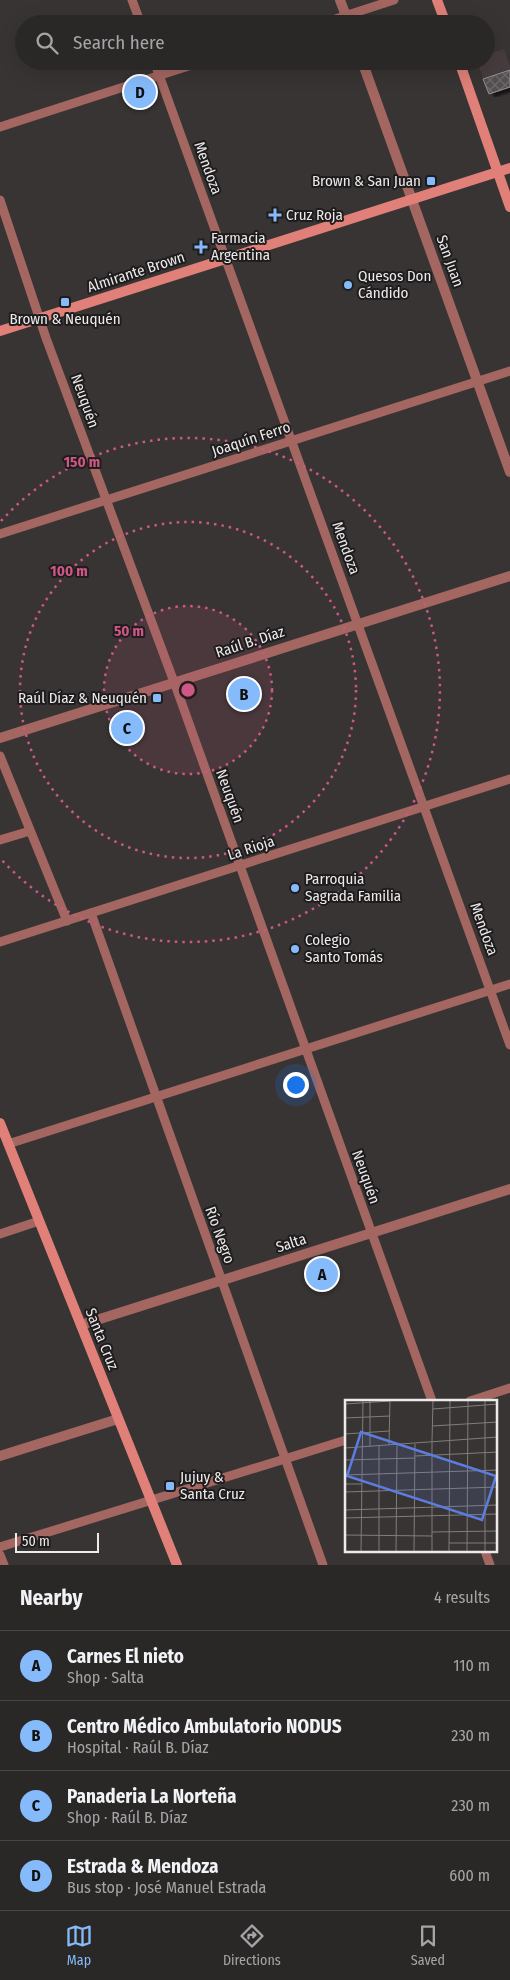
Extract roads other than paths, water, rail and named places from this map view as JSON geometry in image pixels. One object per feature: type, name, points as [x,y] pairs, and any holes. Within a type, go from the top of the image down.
[{"type":"main road","points":[[437,0],[443,15]]},
{"type":"main road","points":[[462,70],[510,207]]},
{"type":"main road","name":"Almirante Brown","points":[[0,331],[510,168]]},
{"type":"main road","name":"Santa Cruz","points":[[0,1123],[177,1565]]},
{"type":"street","points":[[132,0],[138,15]]},
{"type":"street","points":[[340,0],[346,15]]},
{"type":"street","points":[[360,15],[394,0]]},
{"type":"street","name":"Mendoza","points":[[158,70],[510,1045]]},
{"type":"street","points":[[0,127],[178,70]]},
{"type":"street","name":"San Juan","points":[[365,70],[510,472]]},
{"type":"street","name":"Neuquén","points":[[0,200],[106,500],[174,682],[432,1400]]},
{"type":"street","name":"Joaquín Ferro","points":[[0,534],[510,371]]},
{"type":"street","name":"Raúl B. Díaz","points":[[0,738],[510,576]]},
{"type":"street","points":[[0,756],[67,921]]},
{"type":"street","name":"La Rioja","points":[[0,942],[510,779]]},
{"type":"street","points":[[0,840],[30,831]]},
{"type":"street","name":"Río Negro","points":[[91,913],[323,1565]]},
{"type":"street","points":[[8,1144],[510,984]]},
{"type":"street","name":"Salta","points":[[81,1326],[510,1189]]},
{"type":"street","points":[[0,1234],[39,1221]]},
{"type":"street","points":[[473,1400],[510,1388]]},
{"type":"street","points":[[0,1456],[118,1419]]},
{"type":"street","points":[[0,1547],[345,1440]]},
{"type":"street","points":[[485,1552],[490,1565]]},
{"type":"street","points":[[0,1555],[4,1565]]},
{"type":"place","name":"Estrada & Mendoza","points":[[140,92]]},
{"type":"place","name":"Brown & San Juan","points":[[431,181]]},
{"type":"place","name":"Cruz Roja","points":[[275,215]]},
{"type":"place","name":"Farmacia Argentina","points":[[201,247]]},
{"type":"place","name":"Quesos Don Cándido","points":[[348,285]]},
{"type":"place","name":"Brown & Neuquén","points":[[65,302]]},
{"type":"place","name":"Centro Médico Ambulatorio NODUS","points":[[244,694]]},
{"type":"place","name":"Raúl Díaz & Neuquén","points":[[157,698]]},
{"type":"place","name":"Panaderia La Norteña","points":[[127,728]]},
{"type":"place","name":"Parroquia Sagrada Familia","points":[[295,888]]},
{"type":"place","name":"Colegio Santo Tomás","points":[[295,949]]},
{"type":"place","name":"Carnes El nieto","points":[[322,1274]]},
{"type":"place","name":"Jujuy & Santa Cruz","points":[[170,1486]]}]
